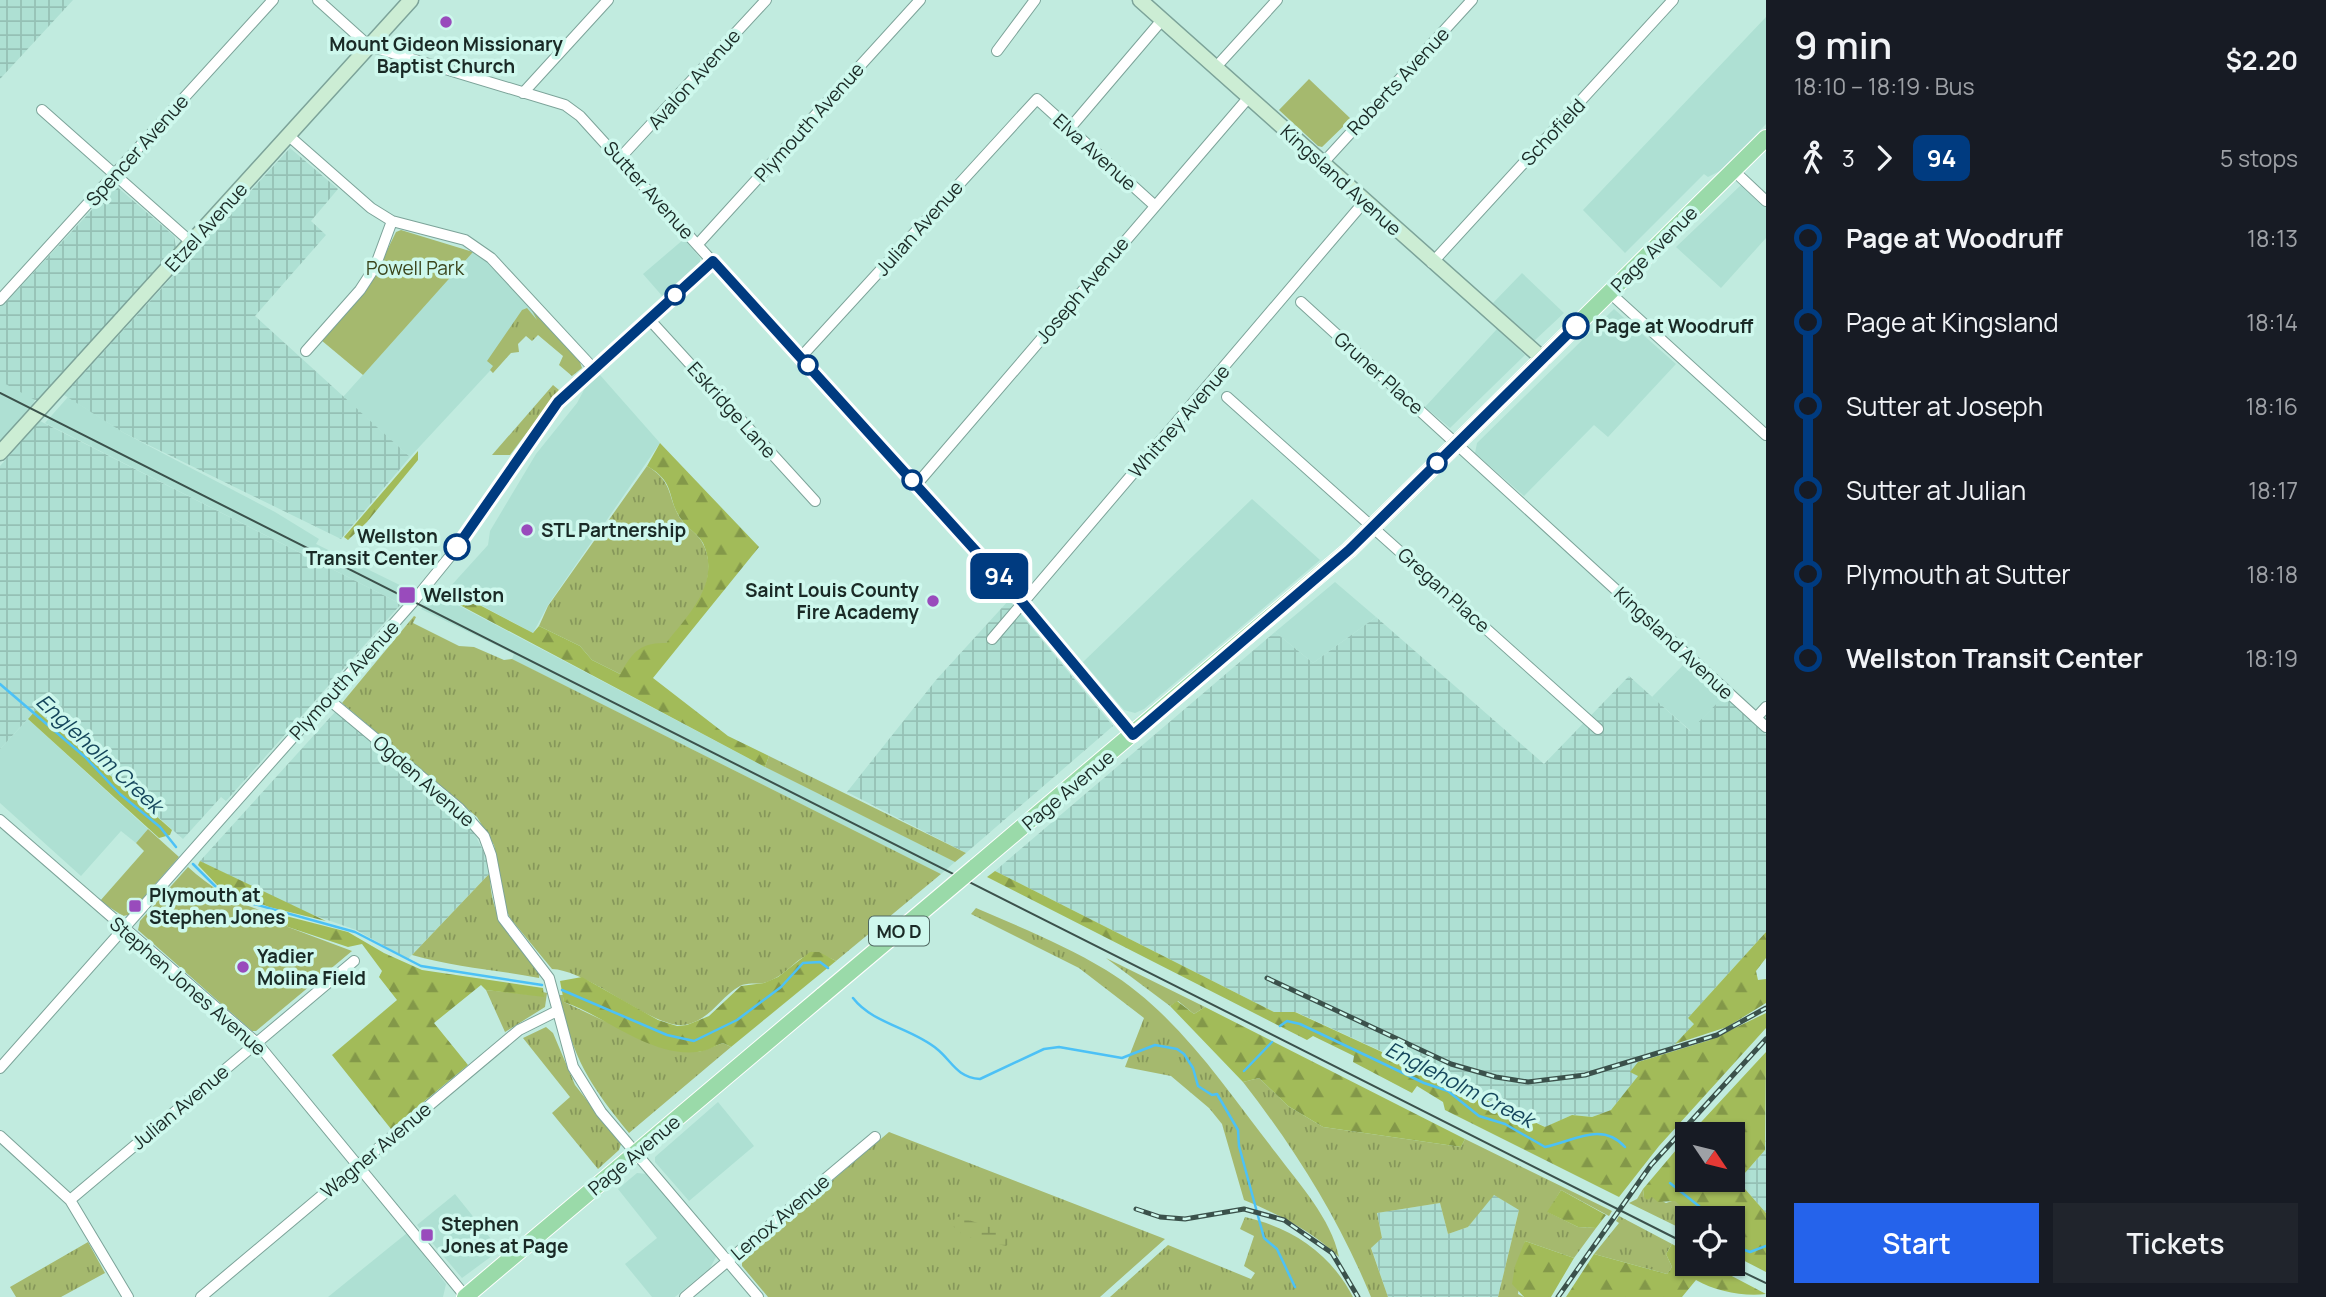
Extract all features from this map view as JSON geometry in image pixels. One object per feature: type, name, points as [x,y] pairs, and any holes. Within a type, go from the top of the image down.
[{"type":"main road","name":"Page Avenue","points":[[465,1297],[1300,594],[1374,527],[1766,138]]},
{"type":"street","name":"Spencer Avenue","points":[[0,300],[273,0]]},
{"type":"street","name":"Sutter Avenue","points":[[318,0],[369,46],[573,110],[620,158],[1023,603],[1133,735]]},
{"type":"street","name":"Etzel Avenue","points":[[0,453],[411,0]]},
{"type":"street","points":[[523,93],[608,0]]},
{"type":"street","name":"Avalon Avenue","points":[[620,158],[766,0]]},
{"type":"street","name":"Plymouth Avenue","points":[[698,244],[920,0]]},
{"type":"street","points":[[997,51],[1035,0]]},
{"type":"street","name":"Kingsland Avenue","points":[[1140,0],[1432,263],[1543,359]]},
{"type":"street","points":[[1216,67],[1277,0]]},
{"type":"street","name":"Roberts Avenue","points":[[1323,163],[1472,0]]},
{"type":"street","name":"Schofield","points":[[1432,263],[1673,0]]},
{"type":"street","points":[[1070,128],[1162,20]]},
{"type":"street","name":"Joseph Avenue","points":[[916,485],[1249,97]]},
{"type":"street","name":"Elva Avenue","points":[[1037,99],[1154,205]]},
{"type":"street","name":"Julian Avenue","points":[[801,357],[1037,99]]},
{"type":"street","points":[[42,110],[192,243]]},
{"type":"street","points":[[289,136],[371,208],[392,221],[465,240],[491,258],[593,368]]},
{"type":"street","points":[[1733,170],[1766,201]]},
{"type":"street","name":"Whitney Avenue","points":[[992,639],[1364,202]]},
{"type":"street","points":[[306,351],[360,290],[375,267],[392,221]]},
{"type":"street","name":"Plymouth Avenue","points":[[0,1068],[437,573],[485,508],[541,422],[593,368],[713,261]]},
{"type":"street","points":[[1610,293],[1766,435]]},
{"type":"street","name":"Gruner Place","points":[[1301,302],[1457,444]]},
{"type":"street","name":"Eskridge Lane","points":[[649,319],[815,501]]},
{"type":"street","name":"Gregan Place","points":[[1227,397],[1598,729]]},
{"type":"street","name":"Kingsland Avenue","points":[[1457,444],[1766,727]]},
{"type":"street","name":"Ogden Avenue","points":[[328,699],[459,808],[484,836],[491,855],[503,918],[546,972],[573,1068],[601,1112],[758,1297]]},
{"type":"street","points":[[1756,718],[1766,707]]},
{"type":"street","name":"Stephen Jones Avenue","points":[[0,820],[257,1043],[465,1297]]},
{"type":"street","name":"Julian Avenue","points":[[70,1199],[354,961]]},
{"type":"street","name":"Wagner Avenue","points":[[201,1297],[519,1030],[556,1011]]},
{"type":"street","points":[[0,1136],[70,1199],[128,1297]]},
{"type":"street","name":"Lenox Avenue","points":[[685,1297],[875,1137]]},
{"type":"shaded area","points":[[0,0],[73,0],[0,79]]},
{"type":"shaded area","points":[[1766,17],[1766,124],[1724,169],[1708,177],[1704,174],[1625,253],[1583,210]]},
{"type":"shaded area","points":[[290,148],[338,189],[311,221],[326,235],[255,316],[410,457],[341,539],[124,433],[64,395]]},
{"type":"shaded area","points":[[115,185],[174,236],[176,247],[40,400],[35,400],[0,381],[0,295],[7,301]]},
{"type":"shaded area","points":[[1741,185],[1766,207],[1766,238],[1721,288],[1676,247]]},
{"type":"shaded area","points":[[684,239],[700,258],[700,263],[664,298],[643,274]]},
{"type":"shaded area","points":[[473,252],[491,265],[540,317],[410,457],[343,397]]},
{"type":"shaded area","points":[[1522,273],[1564,313],[1534,341],[1493,303]]},
{"type":"shaded area","points":[[1614,309],[1676,364],[1608,437],[1594,425],[1524,496],[1475,453],[1477,443]]},
{"type":"shaded area","points":[[1497,329],[1525,355],[1450,428],[1425,407]]},
{"type":"shaded area","points":[[600,375],[660,443],[548,605],[533,633],[449,588],[488,545],[490,531],[536,454],[577,403],[585,388]]},
{"type":"shaded area","points":[[0,380],[36,398],[28,413],[0,444]]},
{"type":"shaded area","points":[[68,397],[124,433],[275,512],[319,539],[316,544],[412,591],[401,604],[45,423]]},
{"type":"shaded area","points":[[40,421],[401,604],[226,801],[221,797],[183,839],[36,710],[0,749],[0,466]]},
{"type":"shaded area","points":[[1252,499],[1320,560],[1144,709],[1135,713],[1124,710],[1083,662]]},
{"type":"shaded area","points":[[1335,582],[1376,617],[1313,663],[1275,632]]},
{"type":"shaded area","points":[[435,593],[765,767],[955,862],[941,874],[529,668],[512,659],[514,654],[421,609]]},
{"type":"shaded area","points":[[1009,600],[1113,726],[966,853],[847,792],[936,680]]},
{"type":"shaded area","points":[[1376,617],[1544,764],[1629,676],[1690,731],[1724,696],[1766,734],[1766,932],[1688,1018],[1695,1023],[1667,1053],[1638,1062],[1639,1075],[1611,1110],[1592,1117],[1572,1115],[1546,1127],[1296,1012],[1274,1012],[995,871],[1275,632],[1313,663]]},
{"type":"shaded area","points":[[1687,661],[1724,696],[1691,731],[1652,697]]},
{"type":"shaded area","points":[[335,712],[456,811],[470,825],[486,856],[490,873],[408,959],[356,930],[299,910],[200,861]]},
{"type":"shaded area","points":[[28,719],[148,829],[136,843],[121,831],[81,876],[0,803],[0,749]]},
{"type":"shaded area","points":[[718,1102],[754,1146],[689,1201],[655,1162],[655,1157]]},
{"type":"shaded area","points":[[1766,1135],[1766,1213],[1745,1189],[1745,1173],[1765,1150]]},
{"type":"shaded area","points":[[637,1173],[647,1174],[652,1179],[715,1253],[716,1257],[710,1268],[675,1297],[652,1297],[625,1264],[657,1238],[618,1189]]},
{"type":"shaded area","points":[[455,1194],[500,1250],[462,1278],[417,1225]]},
{"type":"shaded area","points":[[1493,1194],[1519,1210],[1498,1297],[1388,1297],[1371,1247],[1382,1238],[1377,1213],[1440,1203],[1448,1234],[1468,1227]]},
{"type":"shaded area","points":[[407,1233],[446,1284],[443,1297],[328,1297]]},
{"type":"green space","points":[[1309,79],[1351,119],[1322,147],[1279,110]]},
{"type":"green space","name":"Powell Park","points":[[401,230],[473,252],[363,375],[321,340],[370,285],[396,232]]},
{"type":"green space","points":[[527,308],[537,320],[531,309],[533,310],[580,362],[582,368],[572,376],[559,365],[563,356],[538,335],[532,341],[526,336],[518,344],[519,352],[511,353],[493,373],[490,370],[493,366],[487,361],[522,310]]},
{"type":"green space","points":[[553,385],[559,390],[510,455],[492,455]]},
{"type":"green space","points":[[660,443],[759,547],[653,678],[728,736],[769,756],[765,767],[441,595],[447,588],[533,633],[539,626],[580,646],[592,660],[620,674],[638,650],[650,644],[666,643],[700,597],[708,571],[708,558],[703,543],[676,511],[663,478],[647,466]]},
{"type":"green space","points":[[418,451],[418,460],[367,522],[348,540],[344,537]]},
{"type":"green space","points":[[647,466],[662,478],[680,518],[702,542],[708,569],[701,598],[685,623],[665,644],[620,674],[592,660],[580,646],[539,626],[548,606]]},
{"type":"green space","points":[[414,616],[416,617],[413,623],[459,646],[474,647],[504,660],[512,659],[941,874],[836,961],[814,954],[806,956],[767,982],[740,986],[705,1016],[689,1024],[676,1025],[660,1020],[586,980],[552,969],[510,918],[505,907],[494,845],[477,817],[342,703]]},
{"type":"green space","points":[[36,710],[172,830],[170,835],[159,838],[28,719]]},
{"type":"green space","points":[[769,756],[966,853],[955,862],[765,767]]},
{"type":"green space","points":[[148,829],[179,857],[128,915],[123,916],[100,901],[144,851],[136,843]]},
{"type":"green space","points":[[200,861],[326,921],[269,907],[219,887],[198,865]]},
{"type":"green space","points":[[188,867],[231,898],[282,915],[288,927],[352,951],[256,1031],[252,1031],[138,930],[140,921]]},
{"type":"green space","points":[[995,871],[1274,1012],[1295,1012],[1545,1127],[1572,1115],[1592,1117],[1611,1110],[1638,1076],[1630,1072],[1638,1062],[1710,1040],[1766,1013],[1766,1028],[1681,1122],[1675,1122],[1675,1128],[1619,1197],[1445,1110],[1443,1102],[1417,1086],[1412,1093],[1353,1062],[1354,1056],[1313,1036],[1307,1040],[987,877]]},
{"type":"green space","points":[[490,873],[498,915],[511,937],[540,970],[539,978],[412,955]]},
{"type":"green space","points":[[976,908],[1042,937],[1106,970],[1132,988],[1178,1030],[1219,1078],[1304,1189],[1322,1215],[1339,1257],[1294,1224],[1244,1200],[1222,1124],[1209,1108],[1171,1076],[1125,1067],[1144,1018],[1079,968],[971,914]]},
{"type":"green space","points":[[282,915],[348,932],[384,953],[422,970],[543,988],[544,997],[486,990],[481,985],[434,1023],[468,1065],[391,1129],[332,1055],[397,1000],[379,977],[382,971],[362,944],[348,947],[288,927]]},
{"type":"green space","points":[[1766,932],[1766,958],[1756,971],[1758,980],[1766,979],[1766,1003],[1727,1027],[1675,1044],[1694,1024],[1688,1018]]},
{"type":"green space","points":[[810,952],[819,952],[836,961],[731,1047],[723,1043],[700,1052],[679,1052],[645,1042],[564,1002],[560,981],[582,977],[658,1020],[677,1026],[687,1025],[709,1016],[741,986],[764,983],[778,977]]},
{"type":"green space","points":[[1106,958],[1205,1007],[1194,1014],[1178,1001],[1170,1006]]},
{"type":"green space","points":[[486,990],[543,996],[543,992],[547,993],[545,1007],[505,1032]]},
{"type":"green space","points":[[559,995],[563,995],[564,1002],[615,1026],[699,1052],[723,1043],[731,1047],[629,1133],[584,1069],[570,1036]]},
{"type":"green space","points":[[1177,1001],[1194,1014],[1205,1007],[1465,1139],[1461,1147],[1323,1127],[1288,1106],[1259,1078],[1243,1082],[1170,1006]]},
{"type":"green space","points":[[546,1027],[553,1033],[575,1085],[621,1144],[619,1150],[598,1169],[552,1113],[570,1097],[523,1038]]},
{"type":"green space","points":[[1766,1052],[1765,1150],[1745,1173],[1745,1122],[1701,1122]]},
{"type":"green space","points":[[1259,1078],[1288,1106],[1323,1127],[1461,1147],[1465,1139],[1612,1211],[1609,1216],[1561,1190],[1548,1212],[1578,1227],[1596,1228],[1574,1258],[1525,1241],[1518,1294],[1524,1297],[1498,1297],[1519,1210],[1494,1195],[1468,1227],[1448,1234],[1440,1203],[1377,1213],[1382,1238],[1371,1248],[1388,1297],[1371,1297],[1345,1240],[1315,1185],[1243,1082]]},
{"type":"green space","points":[[889,1132],[1165,1239],[1100,1297],[768,1297],[742,1266],[742,1258]]},
{"type":"green space","points":[[1675,1151],[1675,1192],[1745,1192],[1745,1189],[1766,1213],[1766,1272],[1745,1261],[1745,1206],[1680,1206],[1675,1201],[1658,1202],[1652,1197],[1647,1200],[1643,1189]]},
{"type":"green space","points":[[1643,1189],[1644,1197],[1652,1196],[1666,1203],[1675,1200],[1682,1206],[1675,1206],[1675,1226],[1629,1203],[1637,1199]]},
{"type":"green space","points":[[1561,1190],[1606,1215],[1596,1228],[1578,1227],[1547,1212]]},
{"type":"green space","points":[[956,1216],[1009,1233],[1010,1242],[1006,1246],[964,1236],[952,1225]]},
{"type":"green space","points":[[1619,1216],[1672,1244],[1666,1254],[1672,1267],[1667,1274],[1594,1254],[1619,1223],[1616,1221]]},
{"type":"green space","points":[[1245,1217],[1279,1228],[1308,1245],[1333,1267],[1353,1297],[1110,1297],[1168,1245],[1251,1279],[1255,1273],[1244,1266],[1254,1236],[1240,1229]]},
{"type":"green space","points":[[1525,1241],[1574,1258],[1551,1297],[1524,1297],[1512,1284],[1515,1266]]},
{"type":"green space","points":[[88,1242],[105,1273],[61,1297],[16,1297],[10,1287]]},
{"type":"green space","points":[[1672,1244],[1675,1246],[1675,1276],[1732,1276],[1766,1294],[1730,1292],[1696,1280],[1682,1297],[1566,1297],[1594,1254],[1667,1274],[1672,1267],[1666,1254]]},
{"type":"waterway","name":"Engleholm Creek","points":[[0,684],[85,757],[120,794],[160,827],[176,847]]},
{"type":"waterway","name":"Engleholm Creek","points":[[193,864],[218,889],[243,901],[355,932],[421,966],[542,985]]},
{"type":"waterway","name":"Engleholm Creek","points":[[562,990],[667,1035],[694,1041],[737,1020],[781,987],[803,963],[820,962],[828,968]]},
{"type":"waterway","name":"Engleholm Creek","points":[[853,998],[871,1014],[927,1042],[955,1068],[972,1078],[980,1079],[1044,1049],[1059,1047],[1122,1058],[1155,1045],[1177,1049],[1184,1054],[1193,1068],[1198,1086],[1212,1095],[1217,1094],[1238,1130],[1239,1146],[1264,1238],[1277,1249],[1295,1287]]},
{"type":"waterway","name":"Engleholm Creek","points":[[1280,1026],[1287,1021],[1300,1024],[1424,1083],[1448,1091],[1479,1116],[1505,1124],[1545,1147],[1597,1134],[1616,1139],[1625,1147]]},
{"type":"waterway","name":"Engleholm Creek","points":[[1244,1071],[1272,1042]]},
{"type":"waterway","name":"Engleholm Creek","points":[[1670,1183],[1699,1206]]},
{"type":"waterway","name":"Engleholm Creek","points":[[1745,1250],[1750,1252],[1766,1246]]},
{"type":"tram line","points":[[0,393],[1675,1238]]},
{"type":"tram line","points":[[1745,1273],[1766,1283]]},
{"type":"railway","points":[[1267,978],[1451,1064],[1496,1077],[1528,1082],[1585,1075],[1717,1035],[1766,1008]]},
{"type":"railway","points":[[1558,1297],[1651,1165],[1766,1039]]},
{"type":"railway","points":[[1136,1209],[1160,1217],[1185,1219],[1244,1209],[1284,1220],[1332,1253],[1358,1297]]},
{"type":"bus line","name":"94","points":[[457,547],[541,422],[558,402],[713,261],[1023,603],[1133,735],[1275,616],[1374,527],[1576,326]]},
{"type":"place","name":"Mount Gideon Missionary Baptist Church","points":[[446,22]]},
{"type":"place","name":"Page at Woodruff","points":[[1576,326]]},
{"type":"place","name":"STL Partnership","points":[[527,530]]},
{"type":"place","name":"Wellston Transit Center","points":[[457,547]]},
{"type":"place","name":"Wellston","points":[[407,595]]},
{"type":"place","name":"Saint Louis County Fire Academy","points":[[933,601]]},
{"type":"place","name":"Plymouth at Stephen Jones","points":[[135,906]]},
{"type":"place","name":"Yadier Molina Field","points":[[243,967]]},
{"type":"place","name":"Stephen Jones at Page","points":[[427,1235]]}]
